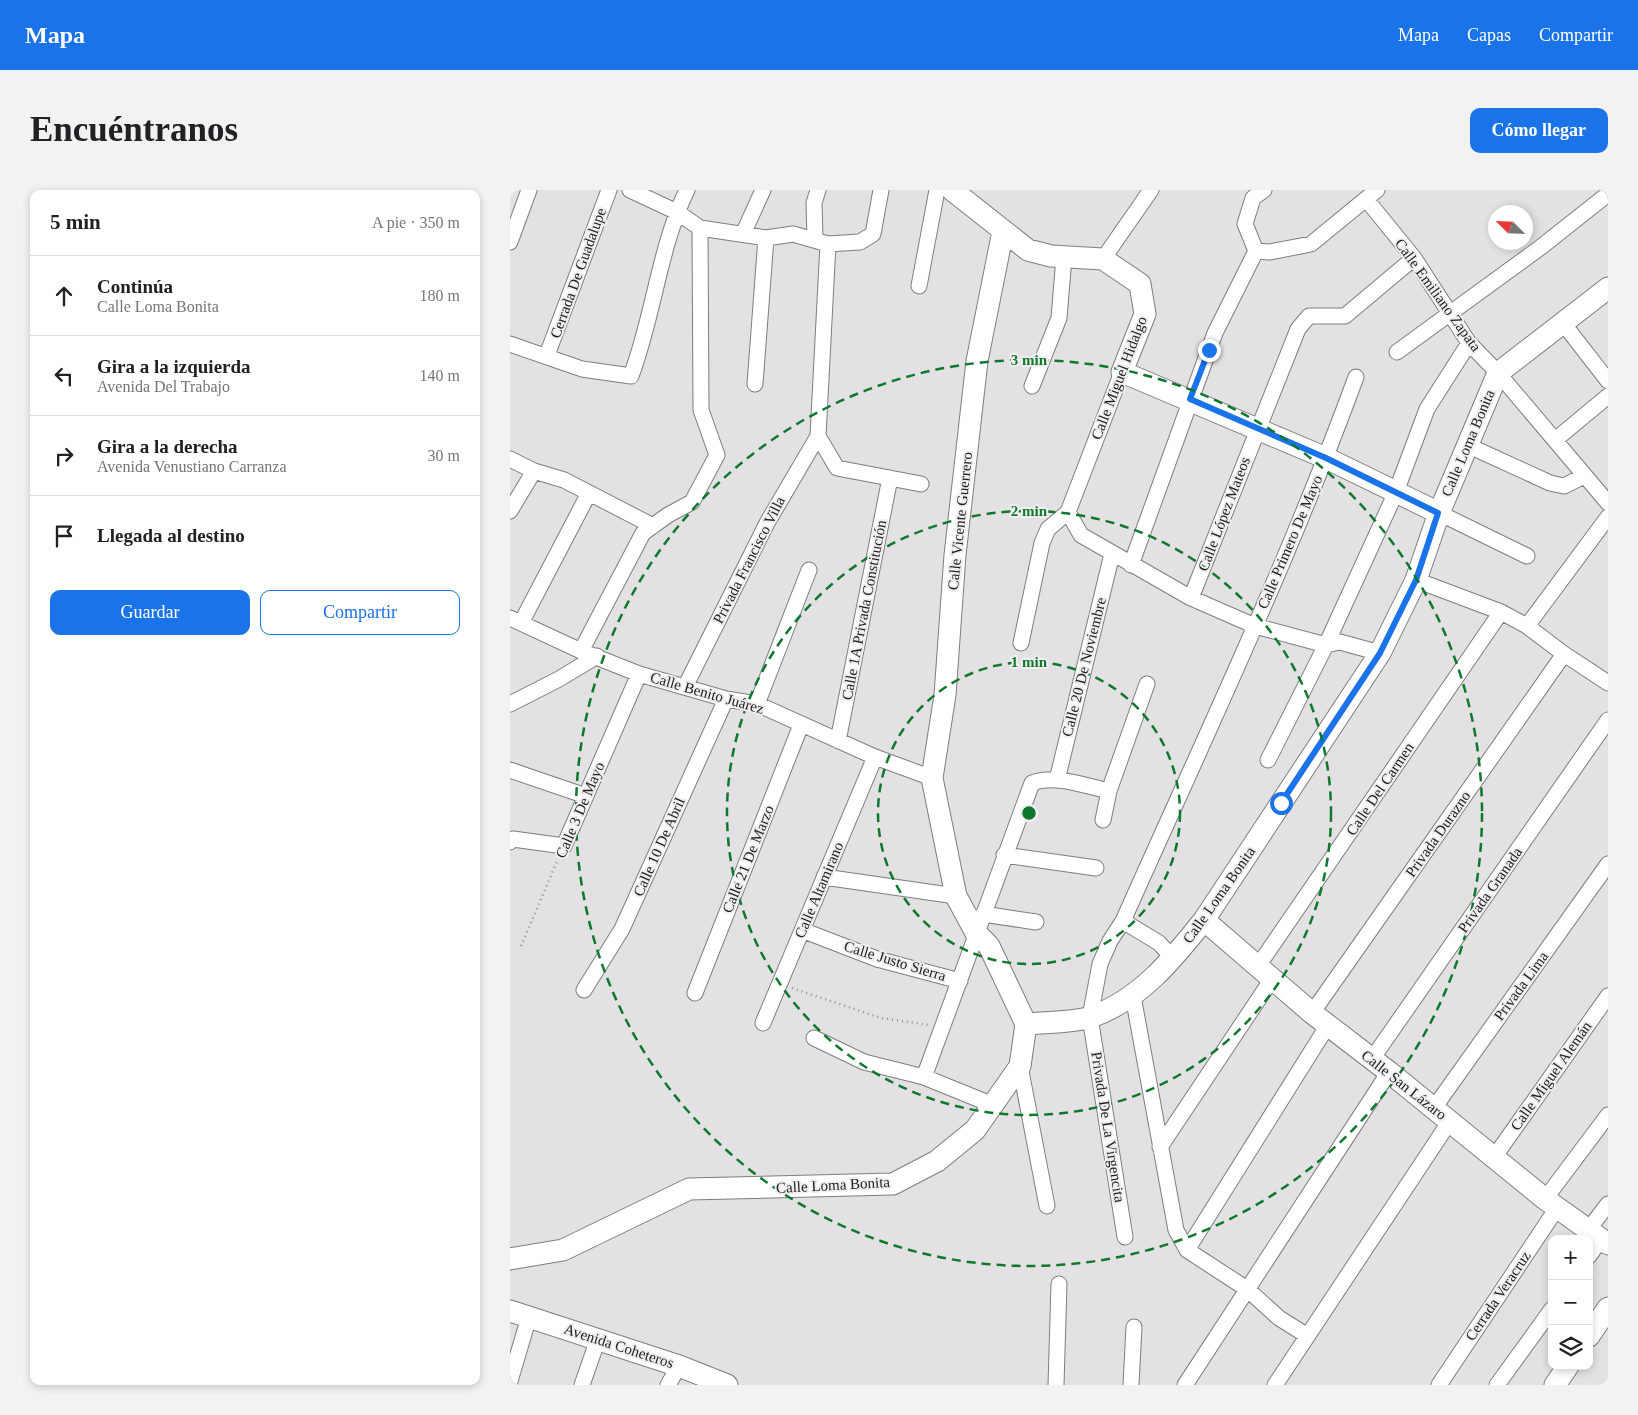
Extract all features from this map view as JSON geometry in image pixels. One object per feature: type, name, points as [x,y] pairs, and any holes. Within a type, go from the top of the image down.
[{"type":"street","points":[[510,242],[530,190]]},
{"type":"street","name":"Cerrada De Guadalupe","points":[[547,355],[609,190]]},
{"type":"street","points":[[630,190],[676,212],[700,228],[766,238],[793,234],[822,242],[860,242],[873,234],[880,190]]},
{"type":"street","points":[[510,344],[547,355],[582,369],[631,376],[642,347],[676,212],[687,190]]},
{"type":"street","points":[[743,234],[763,190]]},
{"type":"street","points":[[818,190],[814,203],[822,242],[818,436],[837,468],[920,484]]},
{"type":"street","points":[[919,286],[936,190]]},
{"type":"street","points":[[952,190],[1028,250],[1051,256],[1104,259],[1151,190]]},
{"type":"street","points":[[1130,565],[1215,333],[1256,251],[1245,224],[1253,198],[1264,190]]},
{"type":"street","points":[[1256,251],[1270,252],[1311,244],[1372,194]]},
{"type":"street","name":"Calle Emiliano Zapata","points":[[1372,194],[1469,343],[1498,373],[1608,503]]},
{"type":"street","points":[[1397,352],[1450,315],[1608,194]]},
{"type":"street","points":[[581,652],[644,532],[668,515],[692,502],[717,455],[701,410],[700,228]]},
{"type":"street","name":"Calle Vicente Guerrero","points":[[1003,231],[977,361],[955,555],[945,695],[932,778],[956,896],[979,923],[1026,1024]]},
{"type":"street","points":[[755,384],[766,238]]},
{"type":"street","points":[[1032,386],[1058,318],[1064,257]]},
{"type":"street","name":"Calle López Mateos","points":[[1191,598],[1298,329],[1309,316],[1345,316],[1414,258]]},
{"type":"street","name":"Calle Miguel Hidalgo","points":[[1068,512],[1145,314],[1140,284],[1104,259]]},
{"type":"street","points":[[1498,373],[1608,288]]},
{"type":"street","points":[[1563,323],[1608,381]]},
{"type":"street","points":[[1268,760],[1326,645],[1396,492],[1427,409],[1469,343]]},
{"type":"street","points":[[1122,372],[1190,399],[1326,458],[1438,513]]},
{"type":"street","name":"Calle Loma Bonita","points":[[510,1259],[562,1250],[689,1189],[893,1184],[937,1161],[975,1130],[1020,1066],[1026,1024],[1090,1017],[1134,996],[1174,958],[1204,920],[1380,653],[1416,580],[1438,513],[1498,373]]},
{"type":"street","points":[[1326,458],[1356,377]]},
{"type":"street","points":[[1555,440],[1608,396]]},
{"type":"street","name":"Privada Francisco Villa","points":[[685,687],[767,523],[818,436]]},
{"type":"street","points":[[1467,445],[1550,484],[1564,486],[1584,476]]},
{"type":"street","name":"Calle Primero De Mayo","points":[[1123,921],[1255,626],[1326,458]]},
{"type":"street","points":[[510,460],[534,471],[564,480],[653,526]]},
{"type":"street","points":[[510,512],[534,471]]},
{"type":"street","name":"Calle 1A Privada Constitución","points":[[838,741],[890,478]]},
{"type":"street","points":[[515,620],[589,493]]},
{"type":"street","points":[[1021,643],[1042,544],[1048,529],[1068,512],[1081,535],[1130,565],[1191,598],[1255,626],[1326,645],[1340,642],[1380,653]]},
{"type":"street","name":"Calle Loma Bonita","points":[[1438,513],[1527,556]]},
{"type":"street","points":[[1527,626],[1608,517]]},
{"type":"street","name":"Calle 20 De Noviembre","points":[[1057,780],[1112,554]]},
{"type":"street","points":[[757,704],[809,570]]},
{"type":"street","points":[[1416,580],[1501,612],[1527,626],[1564,654],[1608,683]]},
{"type":"street","name":"Calle Del Carmen","points":[[1160,1147],[1265,973],[1501,612]]},
{"type":"street","name":"Calle Benito Juárez","points":[[515,620],[581,652],[597,656],[639,674],[726,700],[757,704],[875,757],[932,778]]},
{"type":"street","name":"Privada Durazno","points":[[1187,1250],[1320,1019],[1564,654]]},
{"type":"street","points":[[510,704],[559,679],[597,656]]},
{"type":"street","name":"Calle 3 De Mayo","points":[[564,846],[639,674]]},
{"type":"street","points":[[1103,820],[1109,791],[1147,684]]},
{"type":"street","name":"Calle 10 De Abril","points":[[584,990],[622,929],[726,700]]},
{"type":"street","name":"Privada Granada","points":[[1372,1059],[1608,720]]},
{"type":"street","name":"Calle 21 De Marzo","points":[[696,993],[801,725]]},
{"type":"street","name":"Calle Altamirano","points":[[763,1023],[875,757]]},
{"type":"street","points":[[510,770],[586,796]]},
{"type":"street","points":[[924,1077],[1032,783],[1038,780],[1057,780],[1109,791]]},
{"type":"street","points":[[510,842],[513,838],[522,838],[564,846]]},
{"type":"street","points":[[1004,856],[1096,868]]},
{"type":"street","name":"Privada Lima","points":[[1275,1385],[1442,1115],[1608,864]]},
{"type":"street","points":[[824,877],[956,896]]},
{"type":"street","name":"Calle San Lázaro","points":[[1204,920],[1320,1019],[1495,1156],[1597,1242]]},
{"type":"street","points":[[1123,921],[1159,943],[1174,958]]},
{"type":"street","name":"Privada De La Virgencita","points":[[1123,921],[1110,941],[1100,964],[1090,1017],[1125,1237]]},
{"type":"street","points":[[979,923],[1036,922]]},
{"type":"street","name":"Calle Justo Sierra","points":[[802,930],[878,959],[960,981]]},
{"type":"street","points":[[1134,996],[1176,1230],[1187,1250],[1247,1289],[1279,1318],[1306,1335]]},
{"type":"street","name":"Calle Miguel Alemán","points":[[1495,1156],[1608,996]]},
{"type":"street","points":[[814,1038],[864,1062],[924,1077],[993,1104]]},
{"type":"street","points":[[1020,1066],[1047,1206]]},
{"type":"street","points":[[1185,1385],[1389,1072]]},
{"type":"street","name":"Cerrada Veracruz","points":[[1439,1385],[1551,1203],[1608,1115]]},
{"type":"street","points":[[1597,1242],[1608,1204]]},
{"type":"street","points":[[1056,1385],[1059,1284]]},
{"type":"street","points":[[1593,1330],[1608,1308]]},
{"type":"street","points":[[510,1381],[519,1314]]},
{"type":"street","name":"Avenida Coheteros","points":[[519,1314],[679,1366],[727,1385]]},
{"type":"street","points":[[1497,1385],[1548,1315]]},
{"type":"street","points":[[1131,1385],[1134,1327]]},
{"type":"street","points":[[582,1385],[598,1339]]},
{"type":"street","points":[[668,1385],[679,1366]]},
{"type":"street","points":[[1556,1385],[1565,1370]]},
{"type":"path","name":"Calle 3 De Mayo","points":[[521,946],[564,846]]},
{"type":"path","points":[[779,984],[881,1018],[942,1028]]},
{"type":"route","points":[[1209,350],[1190,399],[1326,458],[1438,513],[1416,580],[1380,653],[1281,803]]}]
